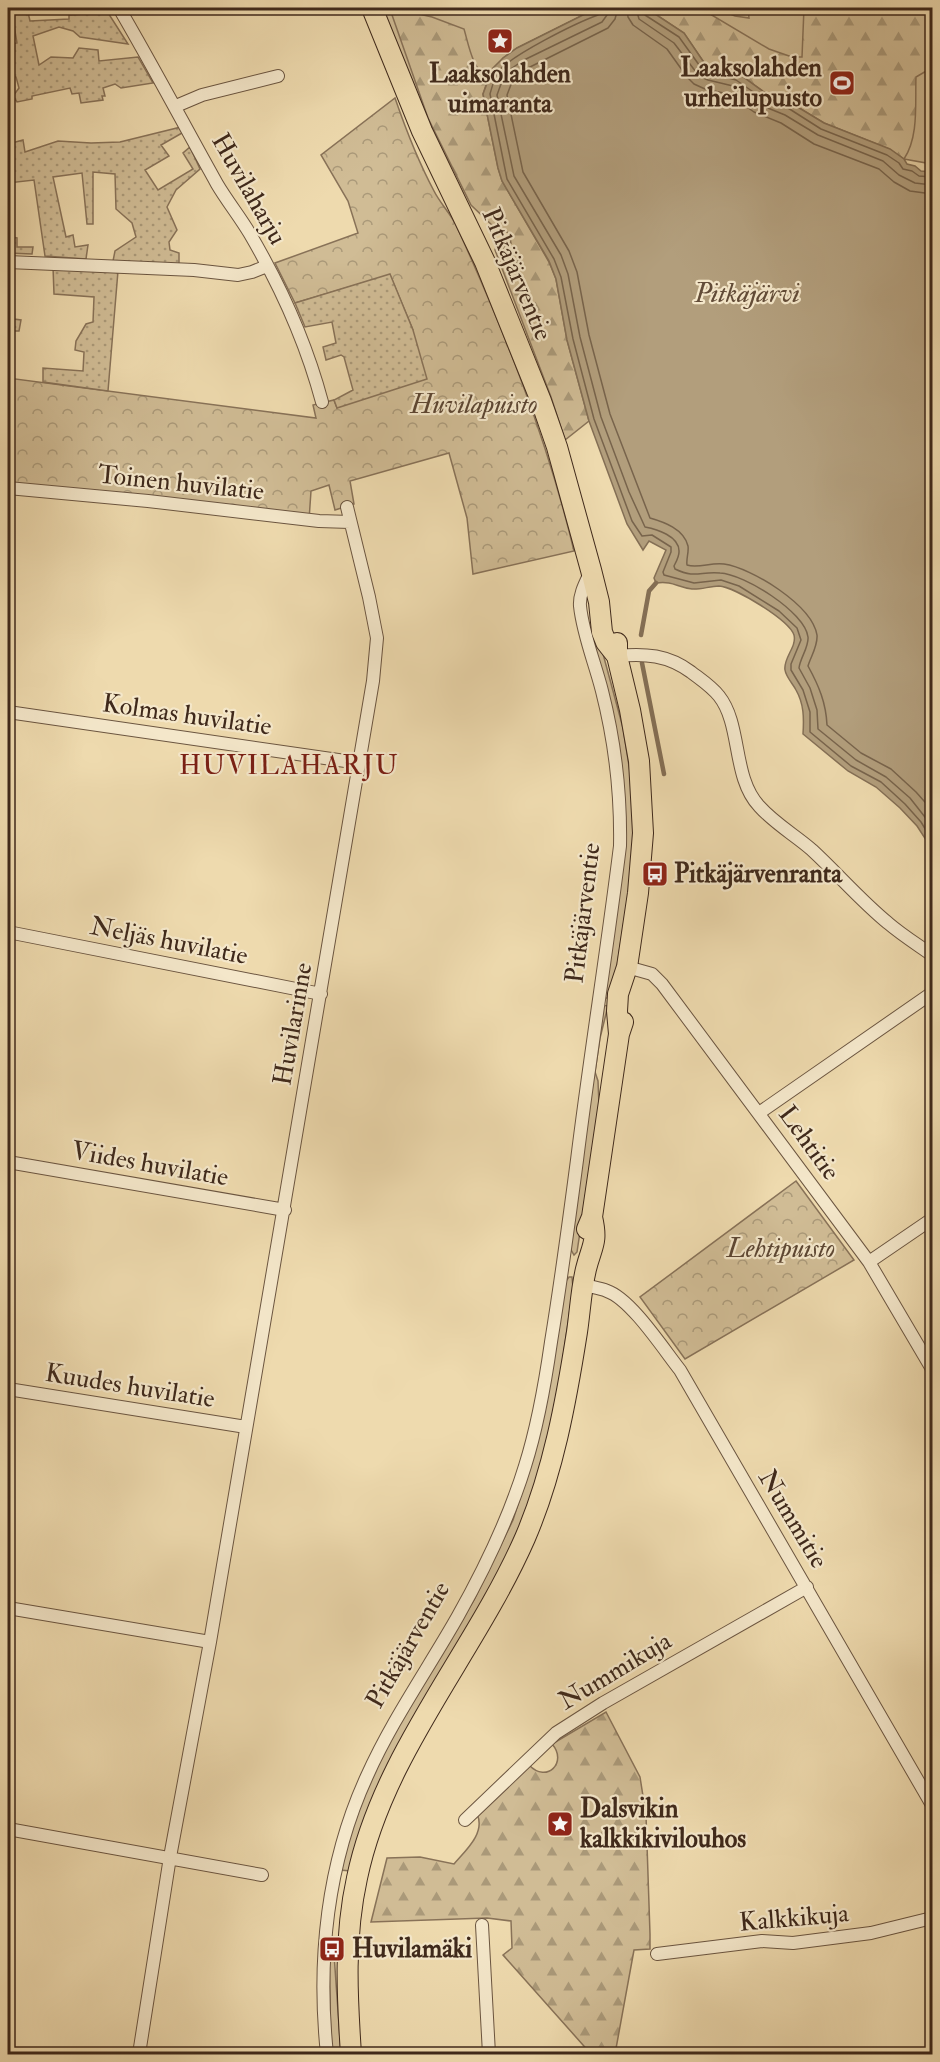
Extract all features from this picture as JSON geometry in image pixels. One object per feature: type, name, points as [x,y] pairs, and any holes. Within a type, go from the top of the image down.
[{"type":"main road","name":"Pitkäjärventie","points":[[351,2055],[346,1991],[347,1951],[357,1878],[368,1837],[394,1776],[418,1729],[477,1630],[525,1538],[555,1449],[568,1386],[585,1277],[594,1249],[596,1234],[592,1217],[619,1034],[616,1011],[618,994],[627,967],[642,854],[643,807],[639,761],[612,621],[599,602],[557,447],[485,262],[422,131],[372,8]]},
{"type":"street","name":"Huvilaharju","points":[[119,8],[176,106],[218,186],[249,233],[294,318],[311,361],[322,402]]},
{"type":"street","points":[[176,106],[202,95],[278,76]]},
{"type":"street","points":[[8,262],[194,270],[238,275],[267,266]]},
{"type":"street","name":"Toinen huvilatie","points":[[8,488],[148,501],[319,521],[350,522]]},
{"type":"street","points":[[346,507],[350,522]]},
{"type":"street","name":"Huvilarinne","points":[[210,1642],[373,681],[377,638],[350,522]]},
{"type":"street","name":"Pitkäjärventie","points":[[327,2055],[322,2009],[329,1897],[355,1802],[387,1736],[463,1607],[506,1520],[526,1464],[541,1407],[563,1266],[620,846],[621,804],[614,747],[579,604],[583,587],[591,570]]},
{"type":"street","points":[[617,656],[638,654],[663,657],[683,666],[711,688],[719,696],[725,708],[743,778],[759,806],[778,825],[810,849],[888,924],[933,955]]},
{"type":"street","name":"Kolmas huvilatie","points":[[8,711],[359,763]]},
{"type":"street","name":"Neljäs huvilatie","points":[[8,932],[321,994]]},
{"type":"street","name":"Lehtitie","points":[[627,967],[652,974],[662,984],[869,1262],[933,1369]]},
{"type":"street","points":[[759,1113],[933,993]]},
{"type":"street","name":"Viides huvilatie","points":[[8,1162],[285,1210]]},
{"type":"street","points":[[869,1262],[933,1219]]},
{"type":"street","points":[[563,1266],[585,1277]]},
{"type":"street","name":"Nummitie","points":[[585,1277],[616,1296],[633,1311],[680,1370],[933,1805]]},
{"type":"street","name":"Kuudes huvilatie","points":[[8,1389],[246,1426]]},
{"type":"street","name":"Nummikuja","points":[[465,1820],[556,1733],[603,1703],[807,1587]]},
{"type":"street","points":[[8,1608],[210,1642],[170,1857],[139,2055]]},
{"type":"street","points":[[8,1829],[262,1875]]},
{"type":"street","name":"Kalkkikuja","points":[[657,1954],[762,1941],[793,1942],[871,1933],[933,1918]]},
{"type":"street","points":[[482,1925],[489,2055]]},
{"type":"green space","points":[[11,8],[27,8],[30,21],[69,19],[69,15],[84,14],[84,8],[105,8],[128,44],[80,37],[73,31],[59,27],[33,36],[39,65],[51,57],[73,58],[79,48],[98,50],[99,61],[138,57],[153,83],[121,88],[115,84],[103,88],[105,96],[102,96],[103,100],[81,103],[79,93],[72,94],[70,88],[32,96],[32,99],[17,102],[13,96],[19,88],[16,77],[8,73],[8,45],[17,43]]},
{"type":"green space","points":[[379,8],[604,8],[587,13],[517,48],[503,58],[488,79],[428,118]]},
{"type":"green space","points":[[391,8],[407,8],[410,12],[432,17],[464,29],[475,63],[488,79],[483,94],[498,168],[502,181],[549,262],[556,279],[567,340],[589,421],[565,440],[495,250],[498,241],[511,243],[509,233],[494,227],[471,205],[428,118]]},
{"type":"green space","name":"Laaksolahden urheilupuisto","points":[[646,8],[932,8],[932,164],[904,159],[889,149],[712,68]]},
{"type":"green space","name":"Laaksolahden urheilupuisto","points":[[646,8],[700,8],[769,49],[792,57],[802,57],[804,8],[932,8],[932,73],[928,70],[916,77],[914,130],[904,159],[889,149],[824,123],[791,103],[764,92],[739,74],[705,64],[684,33]]},
{"type":"green space","points":[[716,8],[748,8],[749,18],[735,16]]},
{"type":"green space","name":"Huvilapuisto","points":[[395,98],[423,168],[436,195],[456,225],[507,344],[551,467],[574,551],[473,574],[467,518],[449,453],[350,481],[354,504],[335,510],[329,485],[311,491],[309,520],[8,485],[8,378],[316,418],[313,405],[334,400],[337,408],[413,330],[390,275],[295,303],[275,263],[358,233],[348,201],[321,155]]},
{"type":"green space","points":[[181,127],[182,133],[161,145],[169,156],[145,170],[158,190],[193,169],[183,153],[190,147],[200,169],[176,190],[167,207],[177,230],[169,242],[170,250],[179,253],[179,266],[113,261],[115,251],[136,237],[132,223],[116,209],[115,174],[93,172],[93,224],[87,224],[82,173],[53,177],[66,237],[73,235],[75,247],[88,245],[86,259],[45,256],[34,180],[8,183],[8,144],[23,140],[25,152],[58,141],[120,142]]},
{"type":"green space","points":[[8,216],[11,237],[17,238],[17,247],[33,247],[32,254],[8,253]]},
{"type":"green space","points":[[53,267],[118,271],[108,391],[43,382],[43,368],[83,371],[84,352],[75,350],[76,341],[86,324],[93,322],[94,297],[54,294]]},
{"type":"green space","points":[[390,274],[413,330],[427,379],[337,408],[334,400],[353,390],[344,357],[341,355],[326,360],[323,347],[336,343],[332,322],[305,327],[295,303]]},
{"type":"green space","points":[[8,312],[14,313],[14,319],[21,320],[19,331],[14,331],[13,336],[8,336]]},
{"type":"green space","points":[[599,639],[623,728],[632,785],[634,828],[631,876],[612,998],[602,998],[624,839],[592,641]]},
{"type":"green space","points":[[602,1005],[608,1006],[595,1072],[598,1081],[599,1105],[577,1252],[574,1255],[570,1248]]},
{"type":"green space","name":"Lehtipuisto","points":[[796,1181],[854,1260],[685,1359],[640,1297]]},
{"type":"green space","points":[[572,1277],[573,1288],[561,1371],[541,1467],[523,1524],[351,1871],[340,1870],[357,1810],[391,1737],[474,1600],[513,1520],[533,1457],[566,1281]]},
{"type":"green space","points":[[606,1712],[640,1777],[646,1815],[650,1949],[634,1950],[615,2054],[591,2054],[503,1955],[512,1948],[511,1921],[487,1918],[371,1922],[387,1858],[420,1857],[454,1864],[477,1835],[479,1821],[477,1814],[529,1765],[542,1772],[553,1768],[558,1758],[552,1744]]},
{"type":"green space","points":[[329,1954],[334,1954],[341,2054],[331,2054]]},
{"type":"water","name":"Pitkäjärvi","points":[[604,8],[646,8],[684,33],[705,64],[739,74],[764,92],[791,103],[824,123],[890,149],[907,164],[921,171],[932,172],[932,849],[917,826],[900,808],[876,787],[848,771],[803,734],[801,701],[785,670],[794,639],[790,629],[761,605],[727,588],[719,586],[692,589],[671,583],[656,583],[654,578],[666,550],[649,541],[643,550],[627,524],[589,421],[567,340],[556,279],[549,261],[502,181],[483,94],[493,68],[517,48],[587,13]]},
{"type":"waterway","points":[[641,635],[649,591],[656,583]]},
{"type":"waterway","points":[[642,663],[664,774]]},
{"type":"place","name":"Laaksolahden uimaranta","points":[[500,41]]},
{"type":"place","name":"Laaksolahden urheilupuisto","points":[[842,83]]},
{"type":"place","name":"Pitkäjärvenranta","points":[[655,874]]},
{"type":"place","name":"Dalsvikin kalkkikivilouhos","points":[[560,1824]]},
{"type":"place","name":"Huvilamäki","points":[[332,1949]]},
{"type":"district","name":"HUVILAHARJU","points":[[289,765]]}]
